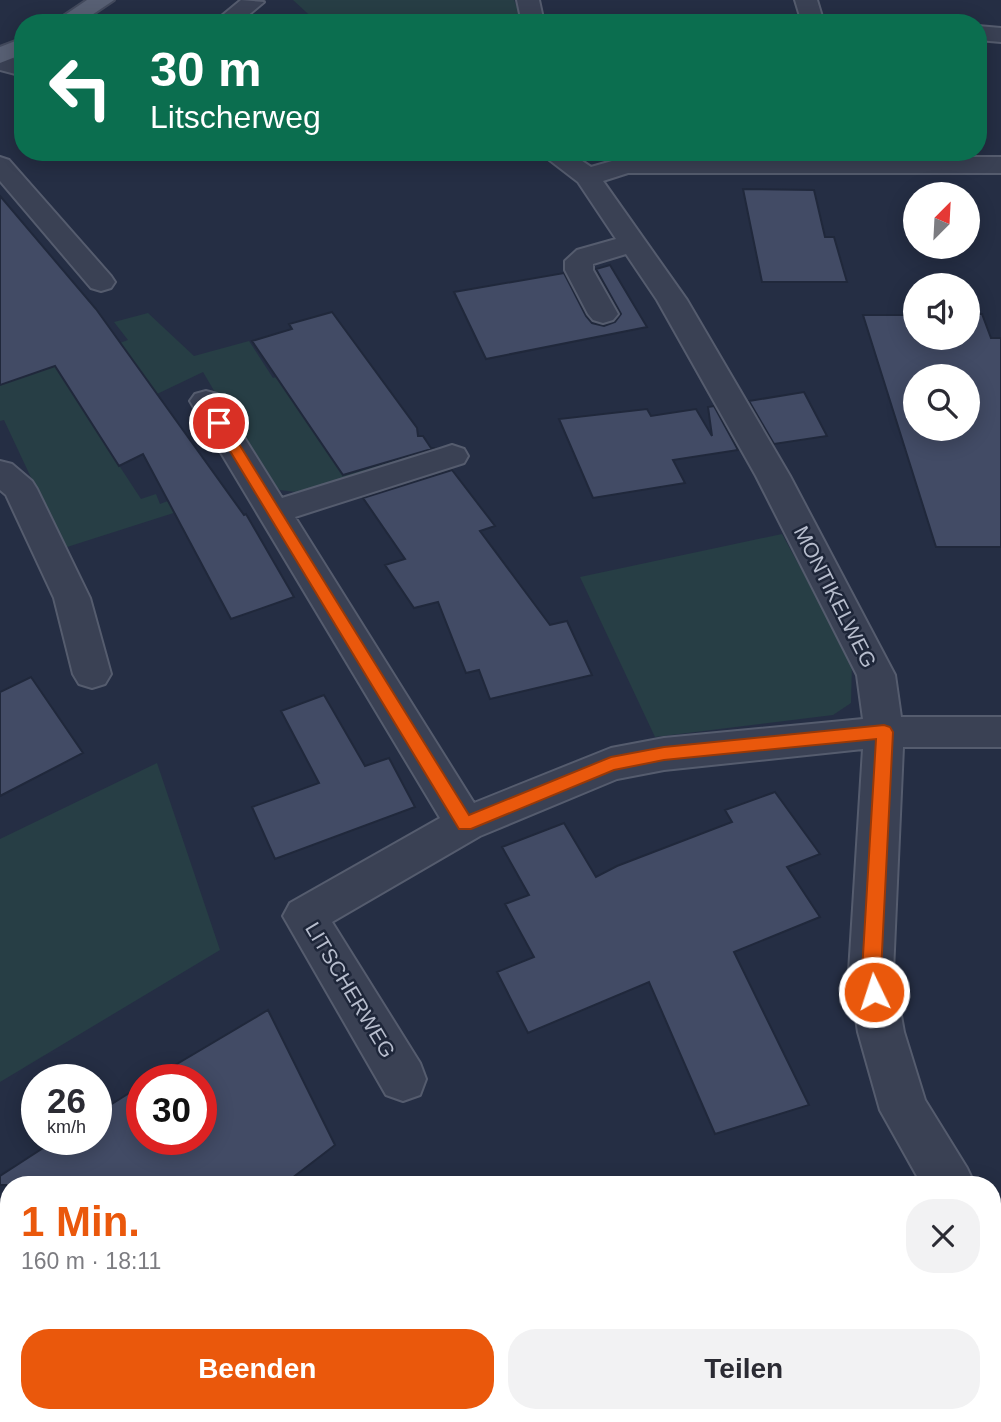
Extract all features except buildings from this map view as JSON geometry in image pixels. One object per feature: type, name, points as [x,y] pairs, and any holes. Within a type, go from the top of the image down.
[{"type":"main road","points":[[79,14],[103,0]]},
{"type":"street","points":[[236,14],[253,2],[252,0]]},
{"type":"street","name":"MONTIKELWEG","points":[[565,161],[587,177],[672,300],[773,476],[876,675],[884,732],[872,972],[881,1032],[904,1110],[944,1176]]},
{"type":"street","points":[[587,177],[626,166],[793,167],[832,161]]},
{"type":"street","points":[[915,161],[1001,165]]},
{"type":"street","points":[[0,165],[101,282]]},
{"type":"street","points":[[603,314],[579,270],[579,261],[587,256],[633,243]]},
{"type":"street","points":[[206,401],[465,824]]},
{"type":"street","points":[[274,512],[452,456]]},
{"type":"street","points":[[0,472],[20,489],[72,598],[92,674]]},
{"type":"street","name":"LITSCHERWEG","points":[[403,1079],[305,916],[465,824],[611,764],[664,754],[884,732],[1001,732]]},
{"type":"shaded area","points":[[293,0],[514,0],[520,14],[308,14]]},
{"type":"shaded area","points":[[148,313],[194,356],[249,341],[273,378],[338,359],[317,436],[343,475],[415,452],[407,462],[304,493],[280,490],[263,474],[203,372],[157,394],[88,418],[141,499],[156,494],[160,504],[178,497],[186,509],[64,548],[4,420],[0,421],[0,385],[128,340],[114,322]]},
{"type":"shaded area","points":[[782,534],[852,662],[851,703],[833,715],[655,737],[580,577]]},
{"type":"shaded area","points":[[157,763],[220,950],[30,1064],[21,1064],[21,1069],[0,1082],[0,839]]},
{"type":"route","points":[[219,423],[465,824],[611,764],[664,754],[884,732],[872,972],[874,992]]}]
